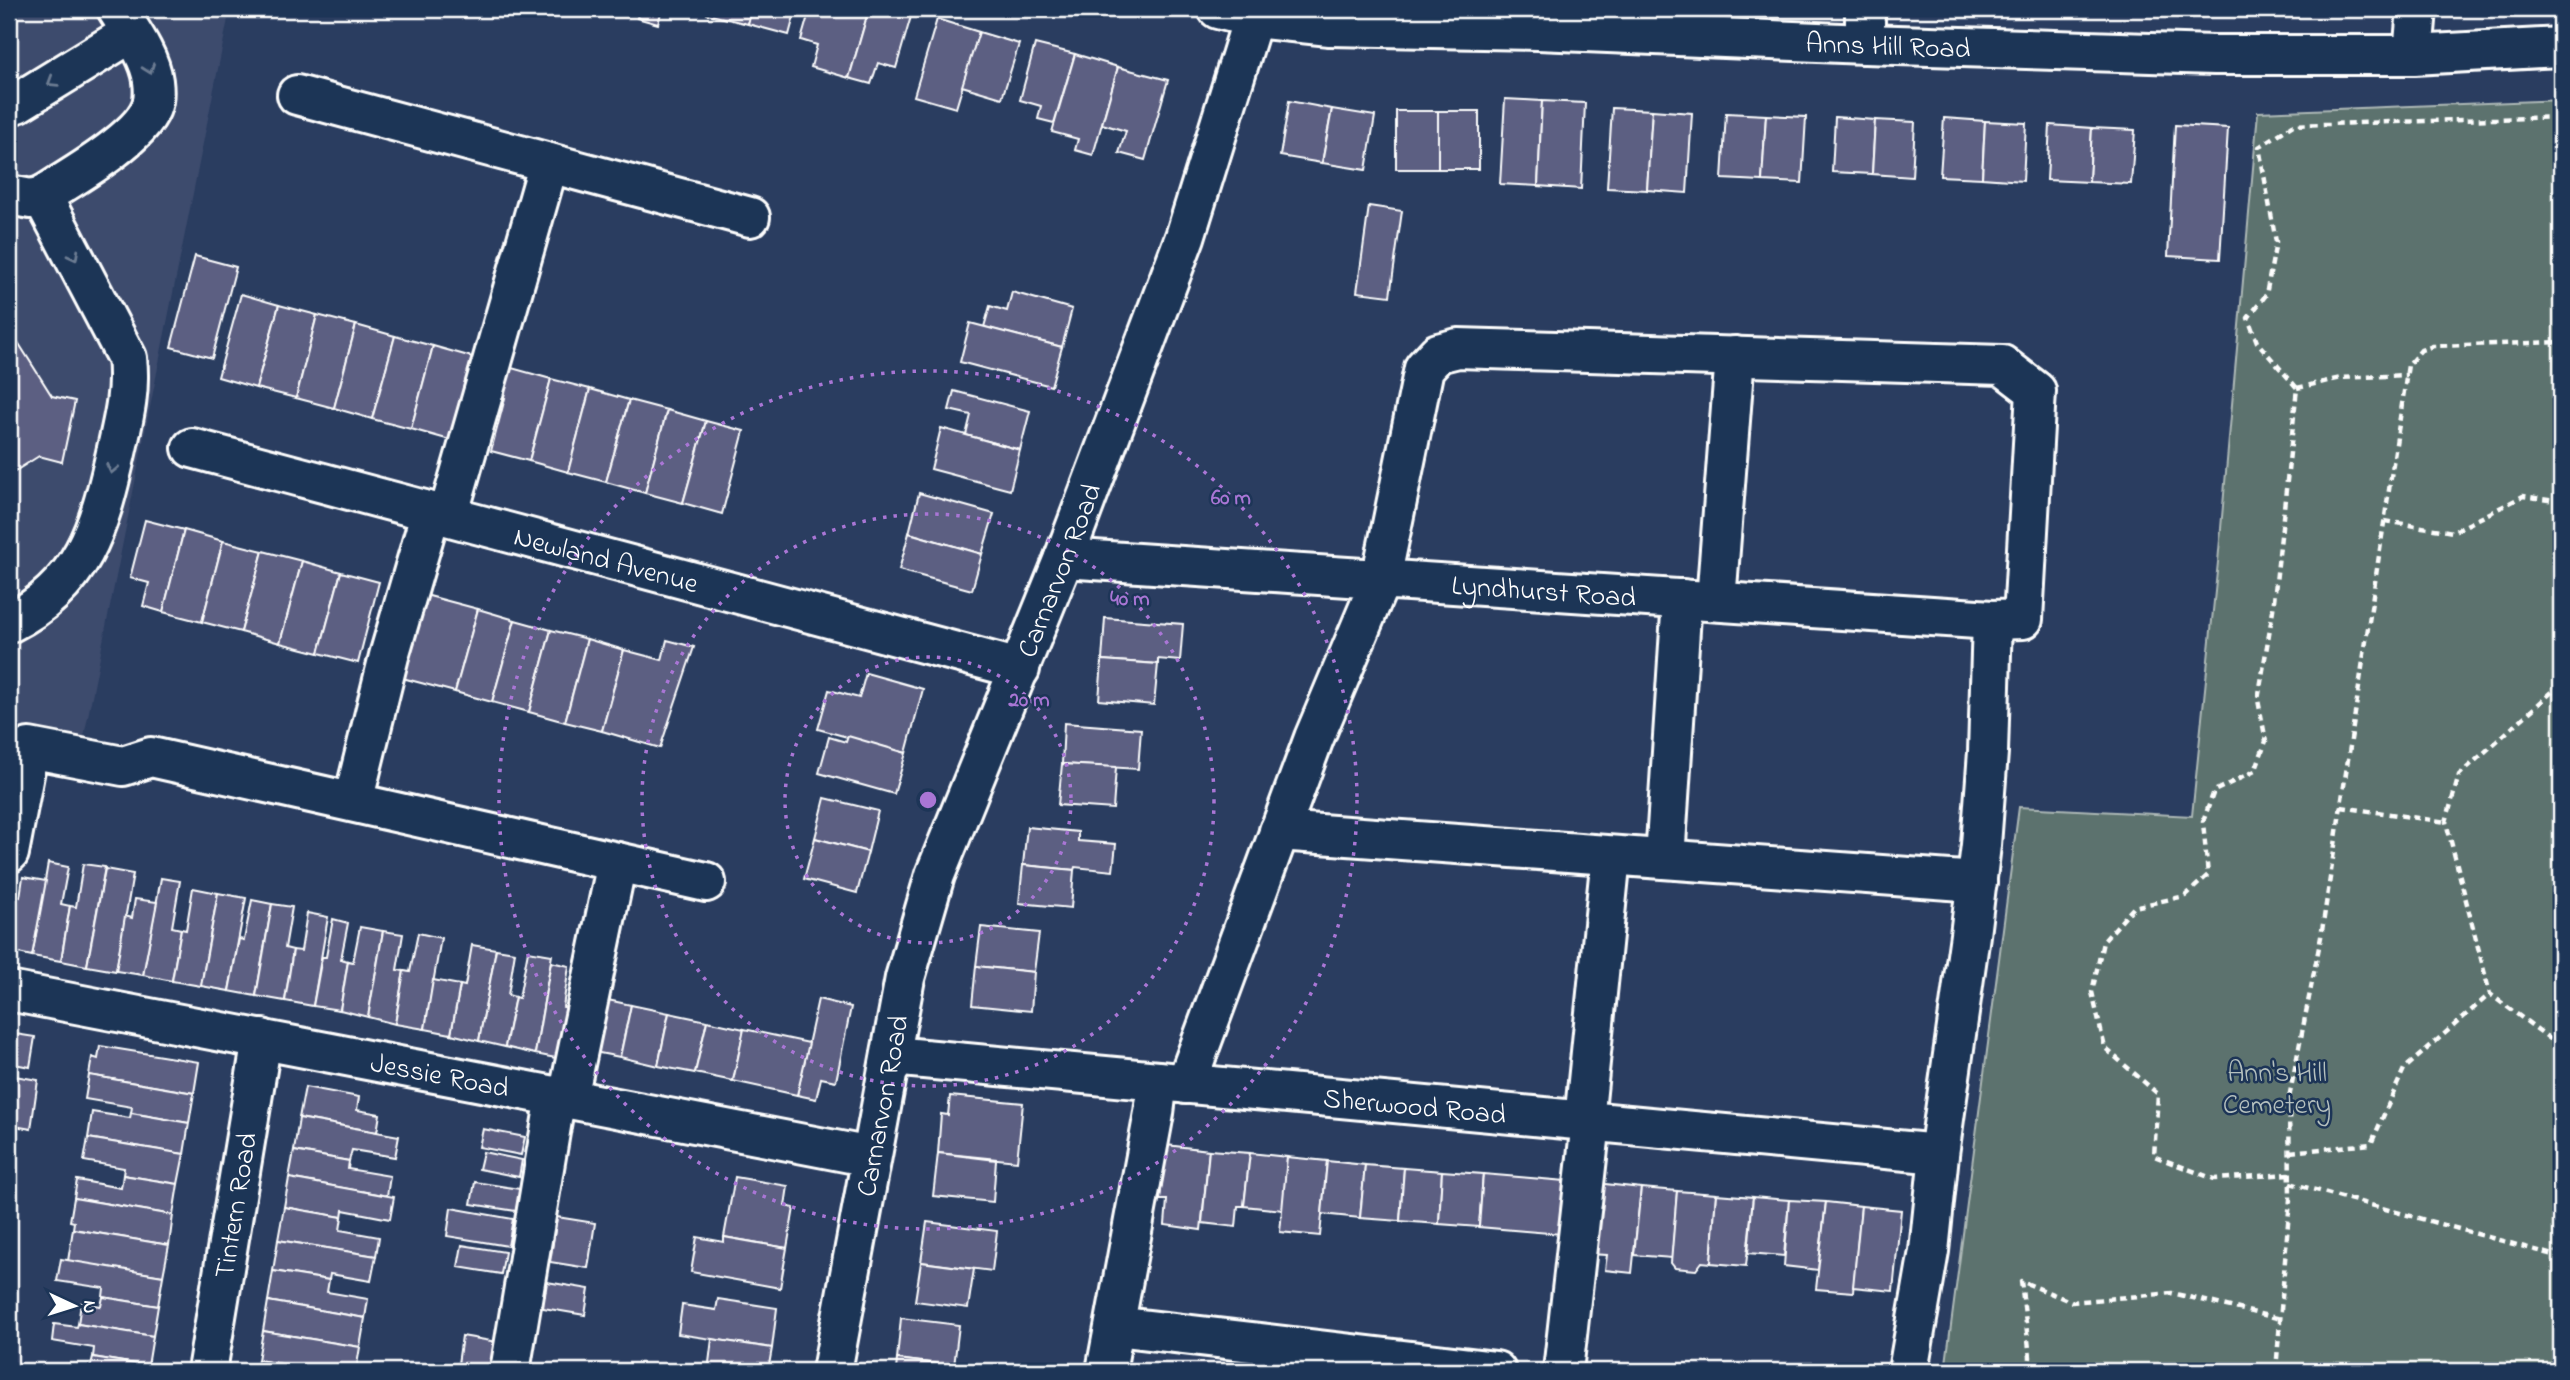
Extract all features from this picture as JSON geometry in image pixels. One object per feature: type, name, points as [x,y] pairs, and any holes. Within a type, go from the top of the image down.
[{"type":"street","points":[[2413,55],[2417,9]]},
{"type":"street","name":"Anns Hill Road","points":[[1235,13],[1330,26],[1538,30],[1865,26],[2214,55],[2413,55],[2561,47]]},
{"type":"street","name":"Carnarvon Road","points":[[832,1371],[905,978],[935,874],[1064,558],[1185,237],[1235,13]]},
{"type":"street","points":[[9,106],[17,103],[124,21],[150,66],[153,81],[152,107],[134,132],[122,142],[26,195],[123,350],[129,379],[128,399],[103,509],[89,547],[63,582],[27,614],[9,623]]},
{"type":"street","points":[[297,95],[750,217]]},
{"type":"street","points":[[353,802],[389,656],[440,514],[549,163]]},
{"type":"street","points":[[1106,1371],[1154,1114],[1172,1083],[1279,831],[1314,738],[1381,579],[1424,368],[1438,353],[1458,348],[2002,365],[2036,391],[2008,620],[1988,752],[1976,882],[1939,1154],[1929,1251],[1909,1371]]},
{"type":"street","points":[[1665,859],[1735,356]]},
{"type":"street","name":"Newland Avenue","points":[[191,448],[1020,668]]},
{"type":"street","name":"Lyndhurst Road","points":[[1064,558],[2008,620]]},
{"type":"street","points":[[9,853],[29,748],[123,766],[151,757],[706,882]]},
{"type":"street","points":[[1279,831],[1976,882]]},
{"type":"street","points":[[1563,1371],[1611,856]]},
{"type":"street","points":[[510,1371],[562,1097],[617,862]]},
{"type":"street","name":"Jessie Road","points":[[9,991],[871,1157]]},
{"type":"street","name":"Tintern Road","points":[[206,1371],[262,1039]]},
{"type":"street","name":"Sherwood Road","points":[[892,1056],[1939,1154]]},
{"type":"street","points":[[1115,1326],[1496,1371]]},
{"type":"path","points":[[2290,1174],[2214,1180],[2154,1156],[2158,1094],[2105,1048],[2092,992],[2103,942],[2134,907],[2185,896],[2208,875],[2203,822],[2214,791],[2255,771],[2266,741],[2258,699],[2273,610],[2297,388],[2257,342],[2248,318],[2266,295],[2276,242],[2259,147],[2293,125],[2561,117]]},
{"type":"path","points":[[2276,1371],[2290,1183],[2289,1098],[2321,937],[2409,365],[2421,350],[2433,346],[2561,342]]},
{"type":"path","points":[[2297,388],[2341,378],[2407,375]]},
{"type":"path","points":[[2385,521],[2454,532],[2523,496],[2561,502]]},
{"type":"path","points":[[2561,684],[2459,775],[2446,822],[2490,994],[2561,1046]]},
{"type":"path","points":[[2341,807],[2446,822]]},
{"type":"path","points":[[2290,1152],[2371,1144],[2404,1069],[2490,994]]},
{"type":"path","points":[[2290,1183],[2554,1255],[2561,1248]]},
{"type":"path","points":[[2029,1371],[2030,1357],[2021,1281],[2072,1302],[2172,1293],[2281,1319]]},
{"type":"shaded area","points":[[9,9],[230,9],[82,746],[9,732]]},
{"type":"green space","name":"Ann's Hill Cemetery","points":[[2561,100],[2561,1371],[1945,1371],[2019,807],[2192,816],[2218,562],[2258,112]]},
{"type":"building","points":[[639,9],[662,9],[658,24],[637,18]]},
{"type":"building","points":[[708,9],[752,9],[748,24],[707,14]]},
{"type":"building","points":[[752,9],[796,9],[789,35],[748,24]]},
{"type":"building","points":[[810,9],[869,9],[849,78],[811,67],[817,45],[801,40]]},
{"type":"building","points":[[869,9],[899,9],[912,13],[896,68],[878,63],[871,84],[849,78]]},
{"type":"building","points":[[2309,9],[2349,9],[2348,15],[2309,12]]},
{"type":"building","points":[[2349,9],[2374,9],[2369,14],[2348,15]]},
{"type":"building","points":[[937,19],[979,32],[956,108],[914,96]]},
{"type":"building","points":[[979,32],[1019,44],[1002,98],[962,86]]},
{"type":"building","points":[[1035,44],[1075,54],[1054,123],[1038,119],[1041,106],[1020,100]]},
{"type":"building","points":[[1075,54],[1118,67],[1093,155],[1075,150],[1078,139],[1052,132]]},
{"type":"building","points":[[1118,67],[1168,80],[1145,160],[1119,153],[1126,131],[1102,124]]},
{"type":"building","points":[[1505,99],[1542,101],[1538,186],[1500,184]]},
{"type":"building","points":[[1289,101],[1332,109],[1322,163],[1280,156]]},
{"type":"building","points":[[1542,101],[1585,103],[1581,189],[1538,186]]},
{"type":"building","points":[[1612,108],[1652,110],[1647,190],[1607,188]]},
{"type":"building","points":[[1332,109],[1375,116],[1366,170],[1322,163]]},
{"type":"building","points":[[1652,110],[1692,113],[1687,193],[1647,190]]},
{"type":"building","points":[[1396,111],[1438,111],[1438,169],[1396,169]]},
{"type":"building","points":[[1438,111],[1479,111],[1479,169],[1438,169]]},
{"type":"building","points":[[1726,113],[1766,115],[1762,181],[1722,179]]},
{"type":"building","points":[[1766,115],[1806,117],[1802,183],[1762,181]]},
{"type":"building","points":[[1835,117],[1875,120],[1872,174],[1832,172]]},
{"type":"building","points":[[1944,118],[1985,121],[1982,178],[1940,176]]},
{"type":"building","points":[[1875,120],[1915,122],[1912,177],[1872,174]]},
{"type":"building","points":[[1985,121],[2026,123],[2023,181],[1982,178]]},
{"type":"building","points":[[2050,125],[2092,128],[2089,182],[2047,180]]},
{"type":"building","points":[[2175,125],[2228,128],[2220,259],[2168,256]]},
{"type":"building","points":[[2092,128],[2135,130],[2131,184],[2089,182]]},
{"type":"building","points":[[1369,206],[1402,211],[1390,296],[1357,292]]},
{"type":"building","points":[[195,256],[236,267],[212,358],[171,347]]},
{"type":"building","points":[[1012,292],[1072,309],[1062,347],[984,327],[990,306],[1007,311]]},
{"type":"building","points":[[241,294],[279,305],[256,388],[218,377]]},
{"type":"building","points":[[279,305],[317,315],[296,398],[256,388]]},
{"type":"building","points":[[317,315],[356,325],[334,408],[296,398]]},
{"type":"building","points":[[970,323],[1062,347],[1051,386],[960,362]]},
{"type":"building","points":[[356,325],[395,336],[372,419],[334,408]]},
{"type":"building","points":[[9,328],[52,396],[75,401],[62,462],[39,456],[9,475]]},
{"type":"building","points":[[395,336],[433,346],[411,429],[372,419]]},
{"type":"building","points":[[433,346],[472,357],[450,440],[411,429]]},
{"type":"building","points":[[497,364],[551,379],[529,461],[491,451],[505,398],[490,394]]},
{"type":"building","points":[[551,379],[590,389],[568,472],[529,461]]},
{"type":"building","points":[[590,389],[629,400],[606,482],[568,472]]},
{"type":"building","points":[[954,391],[1030,411],[1020,450],[966,435],[971,415],[949,410]]},
{"type":"building","points":[[629,400],[667,410],[645,493],[606,482]]},
{"type":"building","points":[[667,410],[706,421],[683,503],[645,493]]},
{"type":"building","points":[[706,421],[744,431],[722,514],[683,503]]},
{"type":"building","points":[[941,428],[1020,450],[1010,490],[931,469]]},
{"type":"building","points":[[919,493],[994,514],[982,554],[909,533]]},
{"type":"building","points":[[145,520],[184,530],[163,612],[143,606],[149,583],[130,578]]},
{"type":"building","points":[[184,530],[223,541],[202,622],[163,612]]},
{"type":"building","points":[[909,533],[982,554],[972,590],[899,570]]},
{"type":"building","points":[[223,541],[263,551],[241,632],[202,622]]},
{"type":"building","points":[[263,551],[302,561],[280,643],[241,632]]},
{"type":"building","points":[[302,561],[341,572],[319,653],[280,643]]},
{"type":"building","points":[[341,572],[379,582],[358,663],[319,653]]},
{"type":"building","points":[[414,592],[478,609],[455,692],[391,675]]},
{"type":"building","points":[[478,609],[515,620],[492,702],[455,692]]},
{"type":"building","points":[[1105,618],[1183,624],[1180,661],[1158,659],[1158,664],[1102,660]]},
{"type":"building","points":[[515,620],[551,630],[529,712],[492,702]]},
{"type":"building","points":[[551,630],[587,639],[565,722],[529,712]]},
{"type":"building","points":[[587,639],[624,650],[602,731],[565,722]]},
{"type":"building","points":[[667,640],[694,647],[660,748],[602,731],[624,650],[662,660]]},
{"type":"building","points":[[1102,660],[1158,664],[1154,705],[1099,700]]},
{"type":"building","points":[[866,673],[923,689],[906,753],[818,729],[829,690],[859,698]]},
{"type":"building","points":[[1064,723],[1141,729],[1138,769],[1062,764]]},
{"type":"building","points":[[848,736],[906,753],[894,794],[819,773],[829,737],[846,742]]},
{"type":"building","points":[[1062,764],[1116,767],[1113,809],[1058,805]]},
{"type":"building","points":[[825,798],[878,811],[868,852],[815,838]]},
{"type":"building","points":[[1027,827],[1078,832],[1078,841],[1116,844],[1113,871],[1023,865]]},
{"type":"building","points":[[815,838],[868,852],[857,893],[804,879]]},
{"type":"building","points":[[48,863],[68,867],[61,904],[70,906],[61,961],[32,956]]},
{"type":"building","points":[[83,864],[105,867],[87,966],[61,961],[70,906],[76,907]]},
{"type":"building","points":[[1023,865],[1074,870],[1071,908],[1019,903]]},
{"type":"building","points":[[105,869],[133,874],[116,971],[87,966]]},
{"type":"building","points":[[23,877],[46,881],[32,956],[9,951],[9,920],[13,895],[20,897]]},
{"type":"building","points":[[161,878],[180,881],[172,927],[181,929],[172,981],[143,975]]},
{"type":"building","points":[[193,888],[218,893],[201,986],[172,981],[181,929],[186,930]]},
{"type":"building","points":[[218,893],[246,898],[229,991],[201,986]]},
{"type":"building","points":[[135,899],[157,902],[143,975],[116,971],[125,916],[132,918]]},
{"type":"building","points":[[252,900],[272,904],[256,996],[229,991],[239,939],[244,940]]},
{"type":"building","points":[[272,904],[292,907],[285,948],[293,950],[285,1001],[256,996]]},
{"type":"building","points":[[307,913],[328,917],[313,1006],[285,1001],[293,950],[301,951]]},
{"type":"building","points":[[333,919],[348,923],[341,959],[348,961],[340,1010],[313,1006],[322,957],[326,957]]},
{"type":"building","points":[[360,927],[383,931],[368,1017],[340,1010],[348,961],[353,962]]},
{"type":"building","points":[[981,927],[1039,933],[1034,972],[976,966]]},
{"type":"building","points":[[383,931],[403,934],[397,970],[404,971],[395,1024],[368,1017]]},
{"type":"building","points":[[418,933],[441,938],[425,1029],[395,1024],[404,971],[410,972]]},
{"type":"building","points":[[472,945],[496,949],[479,1041],[451,1034],[460,985],[465,986]]},
{"type":"building","points":[[496,949],[515,952],[508,995],[515,997],[505,1047],[479,1041]]},
{"type":"building","points":[[528,951],[552,955],[535,1054],[505,1047],[515,997],[519,998]]},
{"type":"building","points":[[551,962],[569,966],[563,1007],[570,1008],[561,1059],[535,1054]]},
{"type":"building","points":[[976,966],[1034,972],[1031,1011],[972,1005]]},
{"type":"building","points":[[433,980],[460,985],[451,1034],[425,1029]]},
{"type":"building","points":[[594,997],[631,1005],[620,1057],[584,1050]]},
{"type":"building","points":[[818,999],[851,1007],[836,1081],[821,1078],[816,1099],[797,1095]]},
{"type":"building","points":[[631,1005],[669,1013],[658,1066],[620,1057]]},
{"type":"building","points":[[669,1013],[707,1021],[695,1073],[658,1066]]},
{"type":"building","points":[[707,1021],[744,1029],[733,1081],[695,1073]]},
{"type":"building","points":[[744,1029],[809,1043],[797,1095],[733,1081]]},
{"type":"building","points":[[9,1033],[35,1037],[30,1067],[9,1063]]},
{"type":"building","points":[[100,1046],[199,1062],[194,1093],[89,1075],[92,1057],[98,1059]]},
{"type":"building","points":[[9,1075],[38,1080],[31,1129],[9,1125]]},
{"type":"building","points":[[89,1075],[194,1093],[189,1123],[131,1113],[132,1107],[85,1099]]},
{"type":"building","points":[[305,1087],[359,1097],[357,1110],[380,1114],[377,1132],[299,1118]]},
{"type":"building","points":[[950,1096],[1023,1103],[1017,1161],[938,1153],[941,1114],[948,1115]]},
{"type":"building","points":[[92,1112],[130,1118],[131,1113],[189,1123],[184,1154],[88,1138]]},
{"type":"building","points":[[299,1118],[399,1136],[395,1157],[352,1150],[349,1161],[294,1151]]},
{"type":"building","points":[[483,1129],[525,1137],[521,1155],[479,1147]]},
{"type":"building","points":[[88,1138],[184,1154],[178,1184],[123,1175],[124,1168],[84,1161]]},
{"type":"building","points":[[1166,1145],[1209,1150],[1201,1230],[1165,1225],[1167,1200],[1160,1200]]},
{"type":"building","points":[[1209,1150],[1250,1153],[1244,1206],[1238,1206],[1236,1227],[1202,1223]]},
{"type":"building","points":[[294,1151],[349,1161],[348,1169],[390,1176],[387,1196],[289,1178]]},
{"type":"building","points":[[483,1152],[522,1160],[519,1177],[479,1169]]},
{"type":"building","points":[[938,1153],[996,1160],[993,1202],[933,1196]]},
{"type":"building","points":[[1250,1153],[1287,1157],[1283,1210],[1244,1206]]},
{"type":"building","points":[[1287,1157],[1327,1161],[1320,1236],[1280,1232]]},
{"type":"building","points":[[1327,1161],[1365,1165],[1360,1218],[1322,1214]]},
{"type":"building","points":[[1365,1165],[1404,1168],[1400,1221],[1360,1218]]},
{"type":"building","points":[[1404,1168],[1442,1171],[1439,1224],[1400,1221]]},
{"type":"building","points":[[1442,1171],[1483,1174],[1479,1227],[1439,1224]]},
{"type":"building","points":[[1483,1174],[1565,1181],[1561,1234],[1479,1227]]},
{"type":"building","points":[[123,1175],[178,1184],[173,1215],[74,1198],[77,1180],[121,1188]]},
{"type":"building","points":[[735,1177],[788,1186],[785,1206],[794,1208],[787,1248],[724,1237]]},
{"type":"building","points":[[289,1178],[394,1197],[390,1219],[343,1210],[342,1217],[284,1207]]},
{"type":"building","points":[[475,1182],[520,1189],[516,1211],[471,1204]]},
{"type":"building","points":[[1596,1183],[1641,1188],[1632,1273],[1605,1270],[1607,1255],[1588,1254]]},
{"type":"building","points":[[1641,1188],[1677,1191],[1672,1258],[1634,1255]]},
{"type":"building","points":[[1677,1191],[1716,1194],[1711,1263],[1702,1262],[1696,1270],[1675,1268],[1671,1263]]},
{"type":"building","points":[[1716,1194],[1753,1197],[1746,1266],[1711,1263]]},
{"type":"building","points":[[1753,1197],[1789,1200],[1784,1256],[1748,1253]]},
{"type":"building","points":[[74,1198],[173,1215],[169,1245],[73,1229],[74,1222],[70,1221]]},
{"type":"building","points":[[1789,1200],[1826,1202],[1818,1270],[1784,1266]]},
{"type":"building","points":[[1826,1202],[1861,1206],[1853,1292],[1816,1289]]},
{"type":"building","points":[[1861,1206],[1901,1210],[1893,1291],[1853,1287]]},
{"type":"building","points":[[284,1207],[342,1217],[340,1230],[379,1237],[376,1256],[278,1240]]},
{"type":"building","points":[[451,1208],[513,1219],[508,1246],[447,1236]]},
{"type":"building","points":[[557,1217],[595,1223],[588,1268],[550,1262]]},
{"type":"building","points":[[927,1222],[997,1231],[992,1271],[921,1262]]},
{"type":"building","points":[[73,1229],[169,1245],[163,1276],[68,1261]]},
{"type":"building","points":[[697,1237],[724,1242],[724,1237],[787,1248],[780,1288],[691,1272]]},
{"type":"building","points":[[278,1240],[376,1256],[371,1281],[330,1274],[329,1280],[273,1271]]},
{"type":"building","points":[[462,1245],[505,1252],[501,1274],[458,1267]]},
{"type":"building","points":[[61,1259],[163,1276],[158,1306],[103,1297],[104,1288],[57,1281]]},
{"type":"building","points":[[921,1262],[974,1269],[968,1308],[915,1301]]},
{"type":"building","points":[[273,1271],[329,1280],[327,1292],[368,1299],[365,1318],[268,1301]]},
{"type":"building","points":[[547,1282],[589,1289],[585,1315],[543,1308]]},
{"type":"building","points":[[103,1297],[158,1306],[153,1336],[78,1324],[81,1303],[101,1306]]},
{"type":"building","points":[[718,1299],[777,1308],[772,1348],[678,1334],[682,1305],[716,1310]]},
{"type":"building","points":[[268,1301],[365,1318],[360,1347],[263,1331]]},
{"type":"building","points":[[901,1318],[959,1325],[954,1366],[897,1359]]},
{"type":"building","points":[[54,1324],[77,1327],[78,1324],[153,1336],[148,1366],[93,1357],[94,1348],[52,1341]]},
{"type":"building","points":[[263,1331],[360,1347],[356,1371],[323,1371],[258,1360]]},
{"type":"building","points":[[462,1336],[503,1343],[498,1370],[458,1364]]},
{"type":"building","points":[[712,1339],[772,1348],[768,1371],[708,1371]]},
{"type":"building","points":[[93,1357],[148,1366],[147,1371],[70,1371],[71,1365],[90,1369]]},
{"type":"building","points":[[897,1359],[954,1366],[953,1371],[896,1371]]},
{"type":"building","points":[[258,1360],[323,1371],[256,1371]]}]
